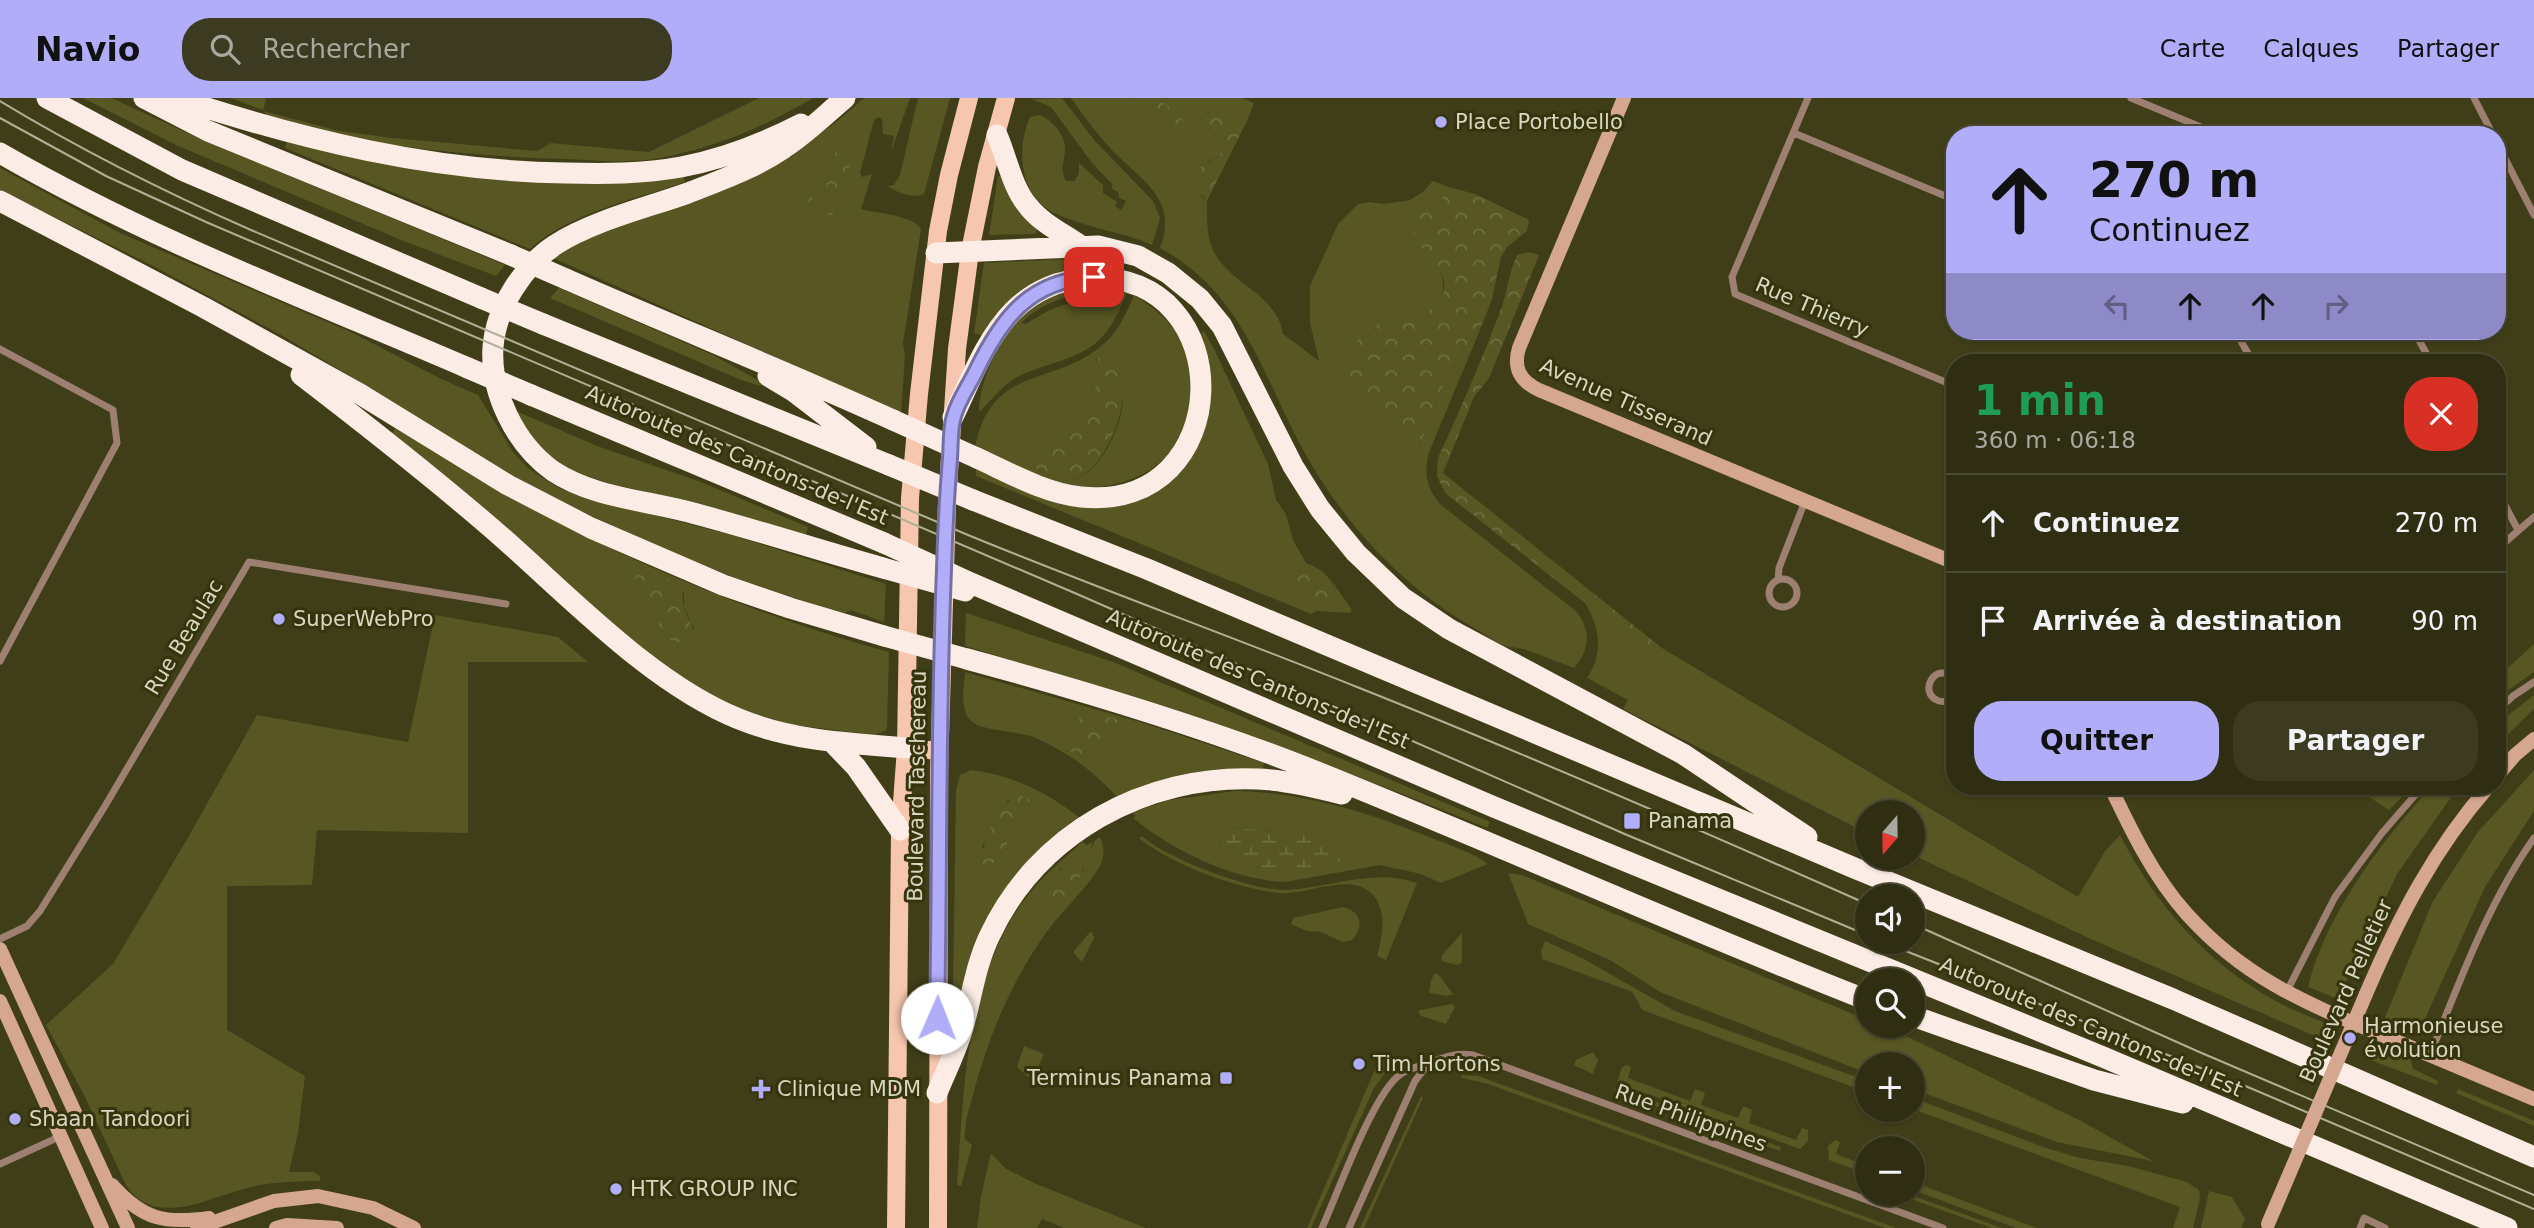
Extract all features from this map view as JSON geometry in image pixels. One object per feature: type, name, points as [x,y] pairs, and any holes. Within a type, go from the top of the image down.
[{"type":"highway","points":[[47,98],[182,170],[481,298],[1172,579],[1852,867],[2173,999],[2534,1157]]},
{"type":"highway","points":[[144,98],[208,131],[511,255],[718,346],[797,377],[1047,489],[1081,497],[1117,495],[1149,482],[1168,469],[1183,451],[1194,430],[1200,408],[1200,364],[1182,323],[1167,306],[1149,292],[1123,281],[1083,278],[1049,286],[1020,304],[996,332],[953,417]]},
{"type":"highway","points":[[176,98],[295,135],[395,157],[515,172],[601,173],[664,170],[725,156],[799,126],[845,98]]},
{"type":"highway","points":[[845,98],[794,142],[755,165],[709,185],[589,229],[553,247],[536,261],[511,293],[497,326],[493,357],[500,394],[516,431],[537,458],[562,477],[594,490],[763,532],[883,568],[973,589]]},
{"type":"highway","points":[[997,135],[1016,186],[1028,206],[1044,221],[1081,246]]},
{"type":"highway","name":"Autoroute des Cantons-de-l'Est","points":[[0,153],[148,230],[884,543],[973,589],[1033,610],[1494,807],[2052,1036],[2507,1228]]},
{"type":"highway","points":[[0,201],[178,294],[359,394],[508,485],[600,532],[723,585],[884,636],[1066,687],[1303,766],[1726,944],[1855,995]]},
{"type":"highway","points":[[936,253],[1081,246],[1119,250],[1147,261],[1176,279],[1207,307],[1234,346],[1293,466],[1320,509],[1373,571],[1413,606],[1449,629],[1683,754],[1852,867]]},
{"type":"highway","points":[[250,335],[402,453],[613,635],[675,684],[708,705],[786,735],[833,743],[906,748]]},
{"type":"highway","points":[[718,346],[793,391],[888,464]]},
{"type":"highway","points":[[833,743],[856,767],[900,830]]},
{"type":"highway","points":[[937,1093],[964,1025],[979,961],[997,921],[1038,865],[1080,828],[1123,803],[1190,783],[1261,779],[1350,796],[1429,819]]},
{"type":"highway","points":[[1925,1020],[2094,1080],[2249,1121]]},
{"type":"main road","name":"Boulevard Taschereau","points":[[896,1228],[900,830],[906,748],[910,498],[943,204],[969,98]]},
{"type":"main road","name":"Boulevard Taschereau","points":[[938,1228],[940,751],[944,554],[957,349],[970,251],[987,167],[1006,98]]},
{"type":"main road","points":[[906,748],[940,751]]},
{"type":"street","name":"Avenue Tisserand","points":[[1624,98],[1519,348],[1517,370],[1525,382],[1946,559]]},
{"type":"street","name":"Rue Thierry","points":[[1808,98],[1732,277],[1735,294],[1946,382]]},
{"type":"street","points":[[2131,98],[2198,126]]},
{"type":"street","points":[[2474,98],[2488,126]]},
{"type":"street","points":[[1794,133],[1946,196]]},
{"type":"street","points":[[2506,161],[2534,215]]},
{"type":"street","points":[[0,349],[113,410],[117,443],[0,661]]},
{"type":"street","points":[[1778,580],[1779,568],[1805,501]]},
{"type":"street","points":[[2506,507],[2518,530]]},
{"type":"street","points":[[2506,541],[2534,517]]},
{"type":"street","name":"Rue Beaulac","points":[[0,939],[27,926],[40,911],[249,562],[506,604]]},
{"type":"street","points":[[1778,580],[1789,581],[1796,589],[1795,600],[1786,607],[1775,605],[1769,596],[1771,584],[1778,580]]},
{"type":"street","points":[[1946,674],[1940,673],[1931,679],[1928,687],[1930,694],[1939,701],[1946,701]]},
{"type":"street","points":[[2506,702],[2534,682]]},
{"type":"street","points":[[2506,766],[2534,739]]},
{"type":"street","points":[[2114,795],[2150,863],[2177,904],[2227,953],[2286,993],[2534,1099]]},
{"type":"street","name":"Boulevard Pelletier","points":[[2286,993],[2335,897],[2415,795]]},
{"type":"street","name":"Boulevard Pelletier","points":[[2267,1226],[2392,934],[2413,892],[2463,816],[2481,795]]},
{"type":"street","points":[[2430,1056],[2489,915],[2519,859],[2534,838]]},
{"type":"street","points":[[0,950],[128,1228]]},
{"type":"street","points":[[0,1001],[102,1228]]},
{"type":"street","name":"Rue Philippines","points":[[1322,1228],[1375,1108],[1388,1087],[1399,1074],[1442,1056],[1460,1053],[1473,1055],[1943,1228]]},
{"type":"street","points":[[1349,1228],[1409,1092],[1428,1064]]},
{"type":"street","points":[[0,1164],[61,1136]]},
{"type":"street","points":[[99,1170],[128,1203],[151,1216],[188,1221],[235,1214]]},
{"type":"street","points":[[197,1228],[274,1201],[318,1196],[373,1208],[414,1228]]},
{"type":"street","points":[[2360,1228],[2364,1219],[2385,1228]]},
{"type":"street","points":[[276,1228],[287,1225],[337,1228]]},
{"type":"green space","points":[[83,98],[111,98],[212,144],[505,265],[496,276],[406,242],[178,146]]},
{"type":"green space","points":[[231,98],[266,98],[263,110]]},
{"type":"green space","points":[[759,98],[813,98],[758,127],[720,142],[660,158],[625,161],[512,157],[408,147],[357,139],[268,118],[264,111],[339,131],[393,138],[537,151],[551,143],[649,152]]},
{"type":"green space","points":[[864,98],[910,98],[891,152],[894,136],[883,134],[882,119],[878,117],[874,120],[860,173],[862,177],[872,174],[861,209],[902,217],[921,229],[903,343],[905,356],[901,413],[553,258],[587,239],[667,209],[811,140]],"holes":[[[835,153],[845,185],[842,201],[821,206]]]},
{"type":"green space","points":[[918,98],[950,98],[924,194],[910,196],[888,186],[894,185],[900,175]]},
{"type":"green space","points":[[1062,98],[1095,141],[1153,201],[1160,218],[1152,245],[1054,213],[1034,195],[1027,183],[1022,157],[1030,117],[1039,115],[1053,124],[1063,138],[1063,169],[1066,181],[1075,181],[1079,163],[1103,185],[1103,193],[1117,202],[1115,206],[1121,210],[1126,201],[1119,198],[1118,192],[1111,188],[1113,185],[1092,163],[1051,107],[1032,99]]},
{"type":"green space","points":[[1071,98],[1242,98],[1254,103],[1246,123],[1216,108],[1207,113],[1214,137],[1223,133],[1227,143],[1219,156],[1208,162],[1200,185],[1201,196],[1207,201],[1210,242],[1223,265],[1273,310],[1283,334],[1319,361],[1310,323],[1310,286],[1338,224],[1358,204],[1410,200],[1423,192],[1433,181],[1449,187],[1442,198],[1443,206],[1419,245],[1440,271],[1443,285],[1441,298],[1433,309],[1422,316],[1379,325],[1419,448],[1441,391],[1459,357],[1482,325],[1430,450],[1426,472],[1429,485],[1440,504],[1577,612],[1585,627],[1587,641],[1583,655],[1574,668],[1524,649],[1503,645],[1450,613],[1402,575],[1359,532],[1307,457],[1264,369],[1232,314],[1213,289],[1189,267],[1160,248],[1165,231],[1165,216],[1154,192],[1106,143]]},
{"type":"green space","points":[[1120,98],[1152,100],[1168,106],[1191,131],[1189,139],[1186,142],[1177,140],[1152,115]]},
{"type":"green space","points":[[1216,108],[1246,123],[1207,201],[1199,192],[1201,167],[1219,156],[1227,143],[1223,133],[1218,133],[1208,140],[1205,117]]},
{"type":"green space","points":[[287,140],[314,148],[683,173],[685,182],[584,216],[546,236],[530,249],[285,148]]},
{"type":"green space","points":[[840,147],[848,147],[850,173],[840,203],[831,216],[822,211],[821,206],[835,153]]},
{"type":"green space","points":[[0,168],[120,233],[353,333],[478,395],[513,452],[529,469],[559,488],[591,499],[732,535],[886,584],[884,622],[851,610],[845,613],[826,608],[738,579],[644,541],[552,497],[470,451],[281,335],[153,266],[0,190]]},
{"type":"green space","points":[[815,171],[820,173],[821,179],[812,200],[808,202],[804,185]]},
{"type":"green space","points":[[998,176],[1004,176],[1039,226],[1035,234],[989,235]]},
{"type":"green space","points":[[1449,187],[1475,194],[1529,220],[1527,231],[1507,247],[1501,257],[1492,299],[1482,325],[1459,357],[1441,391],[1419,448],[1341,378],[1363,333],[1380,324],[1422,315],[1432,309],[1440,299],[1444,288],[1443,277],[1413,232],[1415,222],[1426,210],[1439,212],[1443,206],[1442,198]]},
{"type":"green space","points":[[1529,252],[1539,255],[1489,378],[1474,397],[1443,473],[1662,648],[1653,652],[1585,603],[1445,493],[1437,476],[1438,458],[1493,331],[1514,261],[1517,255]]},
{"type":"green space","points":[[1098,260],[1098,267],[1063,271],[1043,278],[983,336],[974,333],[984,263]]},
{"type":"green space","points":[[1089,286],[1128,292],[1115,319],[1102,337],[1078,354],[1014,379],[979,412],[980,397],[991,363],[1009,330],[1021,316],[1046,297]],"holes":[[[1097,292],[1122,295],[1114,305],[1079,301],[1057,307],[1026,324],[1021,323],[1047,305],[1076,295]]]},
{"type":"green space","points":[[559,288],[713,355],[763,383],[761,386],[741,380],[550,298]]},
{"type":"green space","points":[[1134,295],[1166,320],[1178,335],[1192,373],[1186,422],[1183,432],[1168,455],[1145,473],[1132,479],[1091,487],[1046,478],[975,447],[983,421],[994,403],[1025,381],[1081,360],[1099,348],[1116,331]],"holes":[[[1097,358],[1119,366],[1122,410],[1114,435],[1100,460],[1081,476],[1070,480],[1054,477],[1030,465],[1028,458],[1047,452],[1067,438],[1090,411],[1095,397]]]},
{"type":"green space","points":[[1204,331],[1268,464],[1276,500],[1286,514],[1293,540],[1306,563],[1303,570],[1297,572],[1336,591],[1331,580],[1352,610],[1350,613],[1317,611],[1311,614],[976,476],[976,465],[1093,506],[1125,501],[1153,487],[1173,473],[1188,457],[1200,440],[1207,421],[1211,379],[1200,334]]},
{"type":"green space","points":[[1100,355],[1114,360],[1121,374],[1123,393],[1120,415],[1112,438],[1100,458],[1086,473],[1070,480],[1054,477],[1030,465],[1028,458],[1038,456],[1058,444],[1086,417],[1095,398],[1095,370]]},
{"type":"green space","points":[[514,410],[597,446],[701,482],[808,527],[806,535],[575,472],[542,451]]},
{"type":"green space","points":[[396,427],[512,497],[634,559],[760,611],[889,652],[887,728],[875,735],[794,725],[745,711],[722,701],[664,667],[391,435]],"holes":[[[634,579],[684,593],[684,607],[694,629],[685,644],[671,641],[665,636]]]},
{"type":"green space","points":[[1306,563],[1323,572],[1331,581],[1338,599],[1336,604],[1311,604],[1279,585],[1277,578],[1280,572],[1290,569],[1298,572],[1303,570]]},
{"type":"green space","points":[[638,569],[680,584],[684,608],[694,632],[694,636],[685,644],[671,641],[665,636],[634,579]]},
{"type":"green space","points":[[1585,603],[1653,651],[1662,648],[1916,800],[1855,800],[1855,827],[1623,709],[1628,700],[1587,678],[1598,650],[1597,631]]},
{"type":"green space","points":[[966,613],[1113,662],[1490,822],[1487,828],[1228,730],[965,646]]},
{"type":"green space","points":[[435,615],[558,637],[588,662],[468,662],[468,833],[317,830],[312,885],[227,886],[227,1030],[305,1076],[298,1133],[289,1172],[314,1172],[320,1176],[320,1181],[262,1185],[181,1207],[151,1205],[138,1198],[126,1185],[83,1093],[46,1025],[113,964],[257,715],[408,742]]},
{"type":"green space","points":[[2534,644],[2534,672],[2506,692],[2506,670]]},
{"type":"green space","points":[[965,672],[1140,722],[1264,763],[1262,772],[1150,785],[1117,797],[1099,778],[1056,748],[1033,737],[990,729],[970,720],[964,703]],"holes":[[[1074,727],[1123,736],[1101,742],[1079,755],[1062,749],[1068,733]]]},
{"type":"green space","points":[[2534,695],[2534,709],[2506,736],[2506,717]]},
{"type":"green space","points":[[1090,712],[1126,722],[1132,728],[1123,736],[1101,742],[1079,755],[1062,749],[1064,738],[1071,727]]},
{"type":"green space","points":[[971,770],[1014,780],[1042,793],[1080,818],[1056,836],[961,996],[957,998],[953,991],[956,791],[960,775]],"holes":[[[1008,800],[1034,805],[994,861],[982,847]]]},
{"type":"green space","points":[[2534,770],[2534,811],[2485,887],[2418,1034],[2384,1020],[2433,901],[2478,832]]},
{"type":"green space","points":[[1235,791],[1312,800],[1386,821],[1462,850],[1488,864],[1441,883],[1421,874],[1380,865],[1285,882],[1245,876],[1185,852],[1133,818],[1136,816],[1132,812],[1170,800]],"holes":[[[1232,828],[1274,831],[1260,868],[1230,856],[1219,844]]]},
{"type":"green space","points":[[1016,795],[1027,798],[1035,805],[988,870],[983,867],[983,849],[997,817]]},
{"type":"green space","points":[[2366,795],[2404,795],[2389,810]]},
{"type":"green space","points":[[2424,795],[2453,795],[2397,874],[2338,999],[2308,987],[2316,959],[2342,905],[2394,830]]},
{"type":"green space","points":[[1925,805],[2078,897],[2105,851],[2120,835],[2134,861],[2167,908],[2205,950],[2227,969],[2276,1001],[2330,1025],[2324,1040],[2093,940],[1925,861]]},
{"type":"green space","points":[[1232,828],[1302,835],[1340,853],[1340,861],[1322,868],[1298,871],[1283,871],[1244,863],[1224,851],[1220,842],[1221,832]]},
{"type":"green space","points":[[1142,836],[1190,864],[1255,886],[1288,890],[1385,877],[1417,883],[1386,960],[1377,956],[1382,933],[1380,908],[1372,894],[1363,887],[1340,884],[1278,893],[1242,886],[1169,858],[1139,838]]},
{"type":"green space","points":[[1100,837],[1103,849],[1099,868],[1035,948],[1013,987],[995,1028],[980,1070],[965,1127],[965,1139],[972,1145],[961,1186],[957,1185],[962,1108],[972,1030],[993,955],[1010,921],[1039,882],[1083,841],[1086,845],[1092,842],[1091,850],[1095,840]],"holes":[[[1061,868],[1084,868],[1075,887],[1047,889]]]},
{"type":"green space","points":[[1077,859],[1084,864],[1072,891],[1059,903],[1047,897],[1049,886],[1056,875]]},
{"type":"green space","points":[[1508,873],[1522,875],[1855,1015],[1855,1038],[1910,1038],[2081,1121],[2153,1161],[2057,1142],[1925,1093],[1925,1052],[1855,1052],[1855,1068],[1660,992],[1610,960],[1528,924]]},
{"type":"green space","points":[[1343,907],[1354,912],[1359,920],[1358,930],[1352,940],[1343,942],[1321,932],[1307,931],[1291,924],[1293,918]]},
{"type":"green space","points":[[1090,932],[1094,938],[1082,962],[1073,952]]},
{"type":"green space","points":[[1462,933],[1462,963],[1457,965],[1441,961],[1442,955]]},
{"type":"green space","points":[[1545,941],[1582,958],[1675,1011],[1855,1077],[1855,1088],[1642,1010],[1630,991],[1542,959],[1541,951]]},
{"type":"green space","points":[[1435,973],[1453,994],[1448,996],[1429,993]]},
{"type":"green space","points":[[1452,1004],[1455,1007],[1446,1024],[1421,1016],[1418,1012],[1420,1010]]},
{"type":"green space","points":[[2371,1043],[2411,1060],[2413,1069],[2438,1081],[2437,1085],[2365,1058]]},
{"type":"green space","points":[[1024,1046],[1044,1054],[1033,1079],[1017,1067]]},
{"type":"green space","points":[[1593,1052],[1598,1060],[1593,1074],[1574,1065],[1576,1060]]},
{"type":"green space","points":[[1384,1056],[1394,1061],[1374,1088],[1311,1228],[1307,1228],[1379,1060]]},
{"type":"green space","points":[[1622,1067],[1631,1067],[1628,1078],[1690,1101],[1695,1089],[1705,1093],[1701,1105],[1738,1118],[1743,1106],[1752,1110],[1749,1123],[1796,1140],[1802,1128],[1808,1130],[1808,1141],[1800,1149],[1617,1083]]},
{"type":"green space","points":[[1462,1075],[1478,1076],[1896,1228],[1885,1228],[1488,1084],[1462,1078]]},
{"type":"green space","points":[[1615,1087],[1781,1147],[1780,1151],[1614,1091]]},
{"type":"green space","points":[[2458,1089],[2534,1121],[2534,1126],[2456,1093]]},
{"type":"green space","points":[[1421,1096],[1423,1098],[1364,1228],[1360,1228]]},
{"type":"green space","points":[[1925,1103],[2043,1147],[2187,1182],[2199,1190],[2200,1198],[2193,1228],[2173,1228],[2180,1207],[1925,1113]]},
{"type":"green space","points":[[1835,1140],[1840,1142],[1836,1154],[1855,1161],[1855,1170],[1829,1160],[1828,1146]]},
{"type":"green space","points":[[991,1153],[1005,1168],[1034,1183],[1146,1228],[1064,1228],[1042,1219],[1037,1228],[977,1228]]},
{"type":"green space","points":[[1925,1186],[2037,1228],[2016,1228],[1925,1194]]},
{"type":"green space","points":[[2209,1191],[2232,1197],[2245,1219],[2241,1228],[2201,1228]]},
{"type":"green space","points":[[1925,1200],[2002,1228],[1992,1228],[1925,1204]]},
{"type":"tram line","points":[[0,101],[124,170],[251,230],[968,535],[1421,713],[1855,899]]},
{"type":"tram line","points":[[0,118],[106,176],[206,222],[1077,594],[1627,835],[1855,930]]},
{"type":"tram line","points":[[1925,929],[2197,1051],[2534,1195]]},
{"type":"tram line","points":[[1913,954],[2236,1082],[2534,1209]]},
{"type":"place","name":"Place Portobello","points":[[1441,122]]},
{"type":"place","name":"SuperWebPro","points":[[279,619]]},
{"type":"place","name":"Panama","points":[[1632,821]]},
{"type":"place","name":"Harmonieuse évolution","points":[[2350,1038]]},
{"type":"place","name":"Tim Hortons","points":[[1359,1064]]},
{"type":"place","name":"Terminus Panama","points":[[1226,1078]]},
{"type":"place","name":"Clinique MDM","points":[[761,1089]]},
{"type":"place","name":"Shaan Tandoori","points":[[15,1119]]},
{"type":"place","name":"HTK GROUP INC","points":[[616,1189]]},
{"type":"route","points":[[937,1018],[940,693],[953,417],[996,332],[1012,312],[1028,298],[1049,286],[1094,277]]}]
